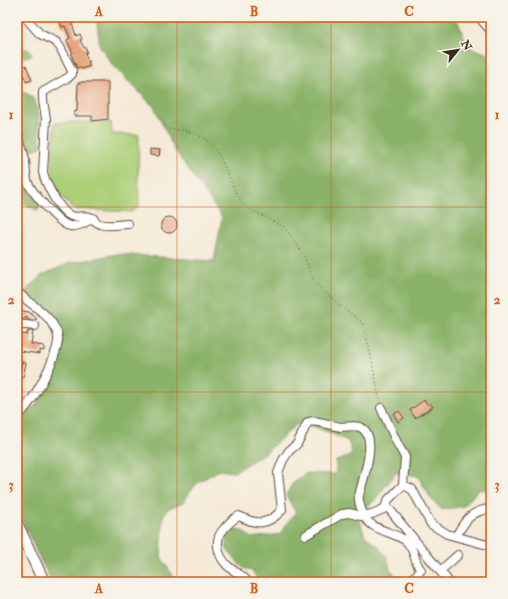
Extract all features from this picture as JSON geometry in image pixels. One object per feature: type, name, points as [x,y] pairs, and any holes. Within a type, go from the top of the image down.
[{"type":"main road","points":[[17,524],[44,582]]},
{"type":"street","points":[[25,17],[40,34],[49,40],[56,42],[72,71],[72,74],[69,77],[43,92],[46,118],[43,172],[45,180],[58,202],[71,216],[93,218],[99,224],[104,225],[128,224]]},
{"type":"street","points":[[479,17],[491,31]]},
{"type":"street","points":[[17,132],[25,162],[26,177],[33,191],[66,225],[77,226],[93,218]]},
{"type":"street","points":[[17,291],[31,304],[43,312],[51,321],[58,336],[56,352],[50,367],[30,402],[17,416]]},
{"type":"street","points":[[17,324],[36,326]]},
{"type":"street","points":[[382,408],[398,445],[405,456],[403,485],[388,500],[386,505],[449,582]]},
{"type":"street","points":[[248,582],[226,565],[218,548],[218,538],[220,533],[234,518],[239,516],[254,523],[268,521],[282,510],[278,473],[283,460],[289,451],[297,444],[308,422],[313,421],[331,426],[361,428],[368,434],[369,454],[364,482],[359,497],[364,516],[374,525],[405,540],[413,550],[415,562],[421,570],[409,582]]},
{"type":"street","points":[[403,485],[412,489],[431,524],[447,534],[491,546]]},
{"type":"street","points":[[306,535],[342,514],[364,516],[388,507]]},
{"type":"street","points":[[456,536],[468,517],[491,509]]},
{"type":"street","points":[[440,571],[458,555]]},
{"type":"path","points":[[169,129],[190,131],[209,141],[217,151],[240,200],[246,207],[284,227],[302,252],[315,283],[339,305],[362,322],[369,347],[378,397],[382,408]]},
{"type":"green space","points":[[96,17],[456,17],[468,47],[491,56],[491,491],[479,489],[464,506],[442,510],[431,499],[418,476],[396,473],[374,501],[358,515],[365,536],[378,546],[387,557],[390,570],[404,582],[259,582],[253,572],[242,567],[227,550],[226,540],[230,529],[243,531],[251,538],[281,534],[285,525],[296,513],[286,495],[293,483],[307,473],[336,474],[336,461],[348,457],[352,453],[348,441],[310,425],[297,424],[266,452],[234,472],[219,470],[197,483],[182,503],[169,508],[163,516],[161,557],[177,582],[52,582],[17,509],[17,420],[36,405],[55,370],[63,342],[55,318],[24,292],[42,275],[70,263],[117,254],[214,261],[222,217],[174,149],[155,108],[113,66],[100,46]]},
{"type":"green space","points":[[17,46],[29,50],[32,54],[17,62]]},
{"type":"green space","points":[[17,92],[28,94],[33,99],[38,110],[41,147],[36,149],[31,150],[23,140],[21,127],[17,121]]},
{"type":"green space","points":[[111,122],[112,134],[139,135],[139,206],[132,212],[73,209],[64,199],[54,180],[52,159],[55,123]]},
{"type":"green space","points":[[17,142],[19,152],[18,155],[22,162],[34,197],[39,204],[38,211],[17,200]]},
{"type":"building","points":[[58,17],[75,17],[76,21],[72,23],[76,36],[80,34],[82,39],[80,40],[84,48],[86,48],[87,52],[85,53],[90,66],[81,69],[80,67],[77,68],[71,54],[73,53],[67,41],[70,38],[65,26],[62,27]]},
{"type":"building","points":[[26,65],[32,80],[26,82],[21,67]]},
{"type":"building","points":[[108,82],[108,119],[92,121],[92,116],[74,116],[74,112],[77,111],[78,83]]},
{"type":"building","points":[[150,149],[160,150],[159,156],[150,155]]},
{"type":"building","points":[[166,217],[172,217],[177,222],[175,231],[172,233],[166,233],[161,228],[161,222]]},
{"type":"building","points":[[17,310],[29,312],[37,319],[28,320],[26,317],[25,319],[17,319]]},
{"type":"building","points":[[28,331],[33,331],[31,344],[44,346],[44,351],[40,350],[40,354],[19,351],[20,339],[17,339],[17,333],[27,335]]},
{"type":"building","points":[[22,362],[26,363],[23,377],[19,376]]},
{"type":"building","points":[[424,400],[428,405],[430,403],[433,407],[415,418],[410,410]]},
{"type":"building","points":[[399,411],[404,418],[398,422],[394,414]]}]
